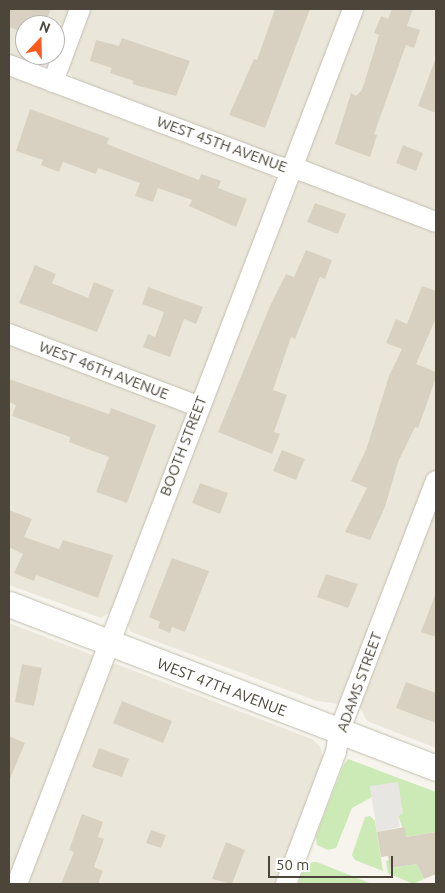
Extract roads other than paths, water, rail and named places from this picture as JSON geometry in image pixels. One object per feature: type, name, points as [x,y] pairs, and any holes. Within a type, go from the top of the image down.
[{"type":"street","points":[[53,82],[80,9]]},
{"type":"street","name":"BOOTH STREET","points":[[17,884],[198,406],[353,9]]},
{"type":"street","name":"WEST 45TH AVENUE","points":[[9,65],[290,170],[303,171],[436,222]]},
{"type":"street","name":"WEST 46TH AVENUE","points":[[9,334],[198,406]]},
{"type":"street","name":"ADAMS STREET","points":[[286,884],[336,752],[340,732],[436,481]]},
{"type":"street","name":"WEST 47TH AVENUE","points":[[9,604],[436,768]]}]
